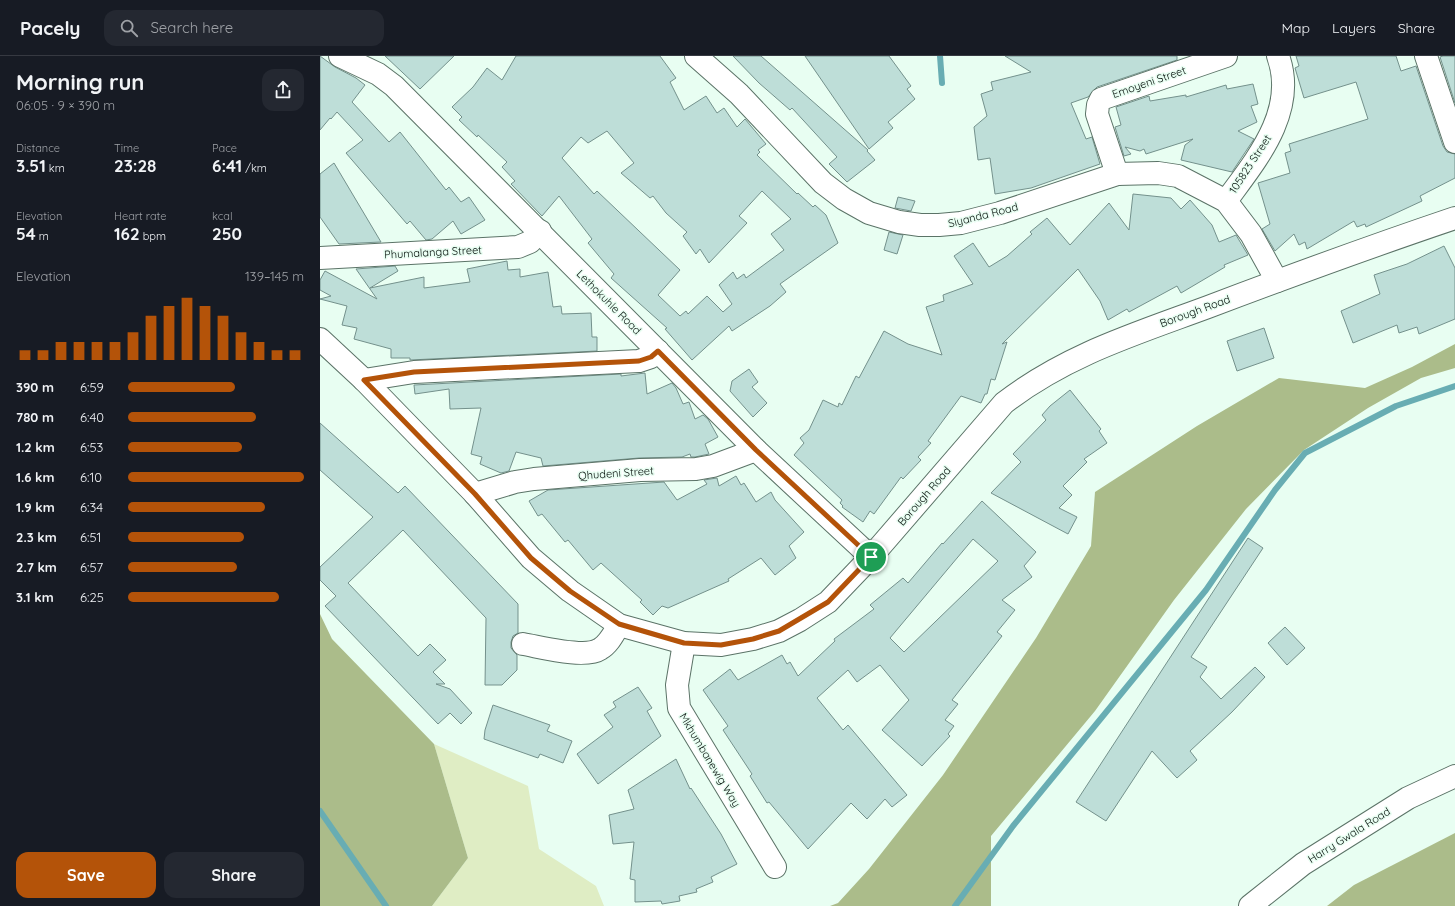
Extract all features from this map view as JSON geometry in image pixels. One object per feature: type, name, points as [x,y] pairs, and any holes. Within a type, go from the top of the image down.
[{"type":"street","name":"Lethokuhle Road","points":[[340,56],[378,74],[394,86],[540,231],[756,450],[871,557]]},
{"type":"street","name":"Siyanda Road","points":[[696,56],[739,94],[823,184],[844,199],[869,213],[899,222],[939,226],[962,223],[1000,213],[1116,174],[1158,173],[1178,176],[1226,201],[1251,234],[1277,281]]},
{"type":"street","name":"Emoyeni Street","points":[[1116,174],[1098,119],[1098,105],[1101,100],[1226,56]]},
{"type":"street","name":"105823 Street","points":[[1226,201],[1261,151],[1278,116],[1283,86],[1281,66],[1278,56]]},
{"type":"street","points":[[1426,56],[1455,142]]},
{"type":"street","name":"Borough Road","points":[[320,339],[364,380],[475,494],[531,558],[570,591],[619,624],[684,643],[721,645],[753,639],[779,631],[828,602],[871,557],[1004,403],[1029,384],[1098,347],[1277,281],[1455,218]]},
{"type":"street","name":"Phumalanga Street","points":[[320,258],[518,247],[530,242],[540,231]]},
{"type":"street","points":[[364,380],[414,372],[639,361],[651,357],[658,351]]},
{"type":"street","name":"Qhudeni Street","points":[[475,494],[515,482],[534,479],[640,470],[696,469],[713,466],[756,450]]},
{"type":"street","points":[[523,644],[587,654],[600,650],[609,641],[619,624]]},
{"type":"street","name":"Mkhumbanewig Way","points":[[684,643],[677,685],[679,708],[775,867]]},
{"type":"street","name":"Harry Gwala Road","points":[[1250,906],[1303,864],[1408,798],[1455,776]]},
{"type":"green space","points":[[1455,344],[1455,368],[1421,378],[1368,408],[1304,450],[1246,509],[1174,600],[1095,711],[991,836],[991,906],[830,906],[838,903],[869,869],[943,775],[1036,638],[1091,546],[1095,492],[1197,426],[1279,378],[1365,388],[1412,367]]},
{"type":"green space","points":[[320,614],[332,639],[434,744],[468,858],[432,906],[320,906]]},
{"type":"green space","points":[[434,744],[528,786],[539,849],[596,886],[604,906],[432,906],[468,858]]},
{"type":"green space","points":[[1455,833],[1455,906],[1327,906],[1354,885]]},
{"type":"building","points":[[320,56],[365,85],[352,102],[389,142],[400,132],[446,190],[449,187],[461,202],[469,197],[485,220],[461,234],[453,221],[432,239],[426,240],[410,221],[407,224],[346,153],[363,140],[337,112],[320,130]]},
{"type":"building","points":[[385,56],[454,56],[420,89]]},
{"type":"building","points":[[516,56],[660,56],[676,78],[670,82],[684,110],[706,96],[717,113],[724,108],[737,127],[745,119],[766,144],[758,150],[760,152],[757,155],[797,194],[798,193],[813,207],[815,205],[826,215],[838,243],[780,284],[786,292],[770,306],[732,331],[729,326],[692,360],[665,329],[667,328],[611,278],[614,274],[588,243],[592,239],[559,196],[542,216],[511,184],[515,181],[502,167],[507,162],[478,135],[477,137],[459,120],[462,117],[452,107],[473,87],[487,68],[502,80]],"holes":[[[607,131],[634,163],[621,173],[650,198],[653,196],[666,213],[687,232],[683,236],[696,254],[700,249],[709,263],[747,223],[739,216],[762,191],[791,219],[771,234],[784,250],[746,278],[744,274],[737,279],[733,272],[719,285],[732,304],[723,312],[707,296],[688,314],[686,311],[680,316],[658,295],[680,270],[597,191],[594,194],[562,158],[581,137],[588,143]]]},
{"type":"building","points":[[733,56],[761,56],[868,150],[867,151],[875,160],[847,182],[829,164],[837,157],[792,108],[790,110],[759,83]]},
{"type":"building","points":[[805,56],[889,56],[911,86],[907,89],[915,99],[888,122],[893,128],[869,149]]},
{"type":"building","points":[[1005,56],[1177,56],[1177,60],[1097,87],[1088,97],[1071,103],[1086,139],[1092,137],[1100,164],[1031,188],[995,194],[990,158],[978,160],[974,127],[987,116],[981,94],[993,90],[991,82],[1031,72]]},
{"type":"building","points":[[1296,56],[1396,56],[1401,71],[1416,66],[1443,146],[1447,152],[1455,154],[1455,178],[1420,196],[1422,201],[1366,227],[1365,224],[1357,227],[1354,221],[1307,249],[1305,242],[1299,245],[1294,234],[1275,251],[1262,229],[1270,224],[1258,183],[1290,173],[1285,153],[1291,151],[1289,144],[1368,119],[1356,82],[1304,98],[1295,68],[1299,66]]},
{"type":"building","points":[[1455,56],[1455,103],[1440,57]]},
{"type":"building","points":[[1253,84],[1258,104],[1251,106],[1257,122],[1238,131],[1254,139],[1232,172],[1181,160],[1185,145],[1193,139],[1146,154],[1144,149],[1140,151],[1125,147],[1131,154],[1124,156],[1115,127],[1121,125],[1116,107],[1149,96],[1150,101],[1186,95],[1186,97],[1226,85],[1227,89]]},
{"type":"building","points":[[334,163],[381,242],[339,244],[320,217],[320,174]]},
{"type":"building","points":[[1133,194],[1171,198],[1181,209],[1190,200],[1212,225],[1219,242],[1236,235],[1248,255],[1224,265],[1225,267],[1181,293],[1177,286],[1129,312],[1127,309],[1108,320],[1100,301],[1078,269],[1002,344],[1007,342],[995,380],[991,379],[987,394],[985,394],[981,403],[961,396],[928,441],[931,443],[918,457],[921,460],[903,479],[901,477],[874,514],[870,511],[863,522],[842,507],[843,506],[840,503],[842,500],[794,455],[804,443],[800,438],[809,430],[823,400],[838,407],[839,403],[842,405],[856,376],[859,378],[884,331],[908,344],[942,355],[926,307],[944,301],[943,295],[973,284],[954,256],[973,243],[989,267],[1007,256],[1032,234],[1030,232],[1047,218],[1070,245],[1109,203],[1129,230]]},
{"type":"building","points":[[898,197],[915,201],[911,211],[895,208]]},
{"type":"building","points":[[889,232],[903,235],[897,254],[884,250]]},
{"type":"building","points":[[1444,246],[1455,268],[1455,319],[1419,334],[1417,327],[1399,333],[1397,325],[1353,343],[1341,311],[1380,294],[1374,275],[1407,264]]},
{"type":"building","points":[[507,261],[508,270],[520,269],[520,277],[548,272],[553,307],[561,306],[562,314],[591,313],[592,337],[597,337],[597,351],[410,360],[410,358],[391,358],[391,349],[354,339],[357,328],[342,325],[347,306],[320,299],[331,296],[320,290],[320,280],[325,271],[377,299],[356,269],[395,266],[398,271],[370,288],[424,277],[424,288],[470,282],[467,269]]},
{"type":"building","points":[[1264,328],[1274,358],[1237,371],[1227,341]]},
{"type":"building","points":[[749,369],[758,382],[752,387],[767,403],[753,417],[730,391],[732,381]]},
{"type":"building","points":[[645,373],[647,394],[672,383],[676,388],[683,404],[689,402],[695,419],[703,415],[708,419],[718,437],[705,444],[709,454],[695,457],[691,457],[690,454],[682,457],[639,458],[543,466],[541,458],[516,452],[509,471],[501,473],[480,464],[482,457],[471,454],[481,408],[450,409],[449,389],[415,394],[414,385],[621,374],[621,376]]},
{"type":"building","points":[[1070,390],[1101,429],[1099,431],[1107,443],[1084,459],[1087,462],[1063,486],[1072,495],[1059,508],[1077,517],[1068,534],[991,493],[1021,462],[1013,454],[1046,420],[1042,415],[1050,406]]},
{"type":"building","points":[[320,423],[398,493],[405,486],[518,604],[518,633],[513,636],[511,642],[511,648],[517,655],[517,670],[502,685],[485,685],[486,618],[403,530],[348,583],[418,656],[430,644],[446,660],[433,672],[445,684],[436,684],[450,689],[472,713],[461,724],[450,713],[438,724],[325,606],[336,596],[320,580],[320,567],[373,517],[320,470]]},
{"type":"building","points":[[736,476],[741,485],[744,483],[756,502],[771,492],[775,500],[804,532],[789,546],[796,558],[775,575],[761,558],[728,579],[729,581],[668,608],[662,606],[653,615],[640,602],[642,600],[601,563],[593,570],[568,540],[565,542],[542,514],[538,516],[529,501],[548,490],[664,482],[677,500],[707,484],[704,480],[717,478],[719,486]]},
{"type":"building","points":[[982,501],[1036,552],[1024,566],[1032,577],[1002,600],[1015,610],[997,632],[1002,636],[952,700],[958,704],[945,720],[954,726],[948,734],[950,736],[922,766],[882,730],[909,700],[880,665],[857,682],[848,670],[817,698],[843,730],[848,725],[907,795],[892,807],[885,799],[867,819],[851,803],[808,849],[769,802],[767,803],[750,776],[752,774],[723,730],[728,726],[703,690],[730,669],[738,680],[782,655],[787,664],[790,662],[798,676],[835,641],[834,639],[874,609],[870,605],[903,578],[908,583],[942,543],[943,544]],"holes":[[[973,539],[998,561],[904,652],[890,638]]]},
{"type":"building","points":[[1248,538],[1263,548],[1191,657],[1207,667],[1200,677],[1221,699],[1255,667],[1265,677],[1232,712],[1190,751],[1197,760],[1177,778],[1152,751],[1106,821],[1076,802]]},
{"type":"building","points":[[1285,627],[1305,648],[1287,665],[1268,643]]},
{"type":"building","points":[[638,687],[652,708],[647,711],[661,736],[598,784],[577,754],[613,727],[604,715],[616,707],[613,702]]},
{"type":"building","points":[[493,705],[550,725],[547,731],[572,741],[563,763],[540,754],[538,758],[484,739],[485,730]]},
{"type":"building","points":[[676,759],[690,789],[691,788],[721,834],[737,864],[711,877],[713,882],[696,889],[697,892],[679,896],[680,901],[662,904],[661,901],[635,902],[635,880],[630,879],[634,842],[613,844],[609,815],[634,809],[628,790]]},
{"type":"waterway","points":[[940,56],[942,83]]},
{"type":"waterway","points":[[955,906],[1013,826],[1206,590],[1275,490],[1305,453],[1396,406],[1455,386]]},
{"type":"waterway","points":[[320,811],[386,906]]},
{"type":"route","points":[[658,351],[756,450],[871,557],[828,602],[800,620],[779,631],[753,639],[721,645],[684,643],[619,624],[570,591],[531,558],[475,494],[364,380],[414,372],[639,361],[646,360],[658,351]]}]
